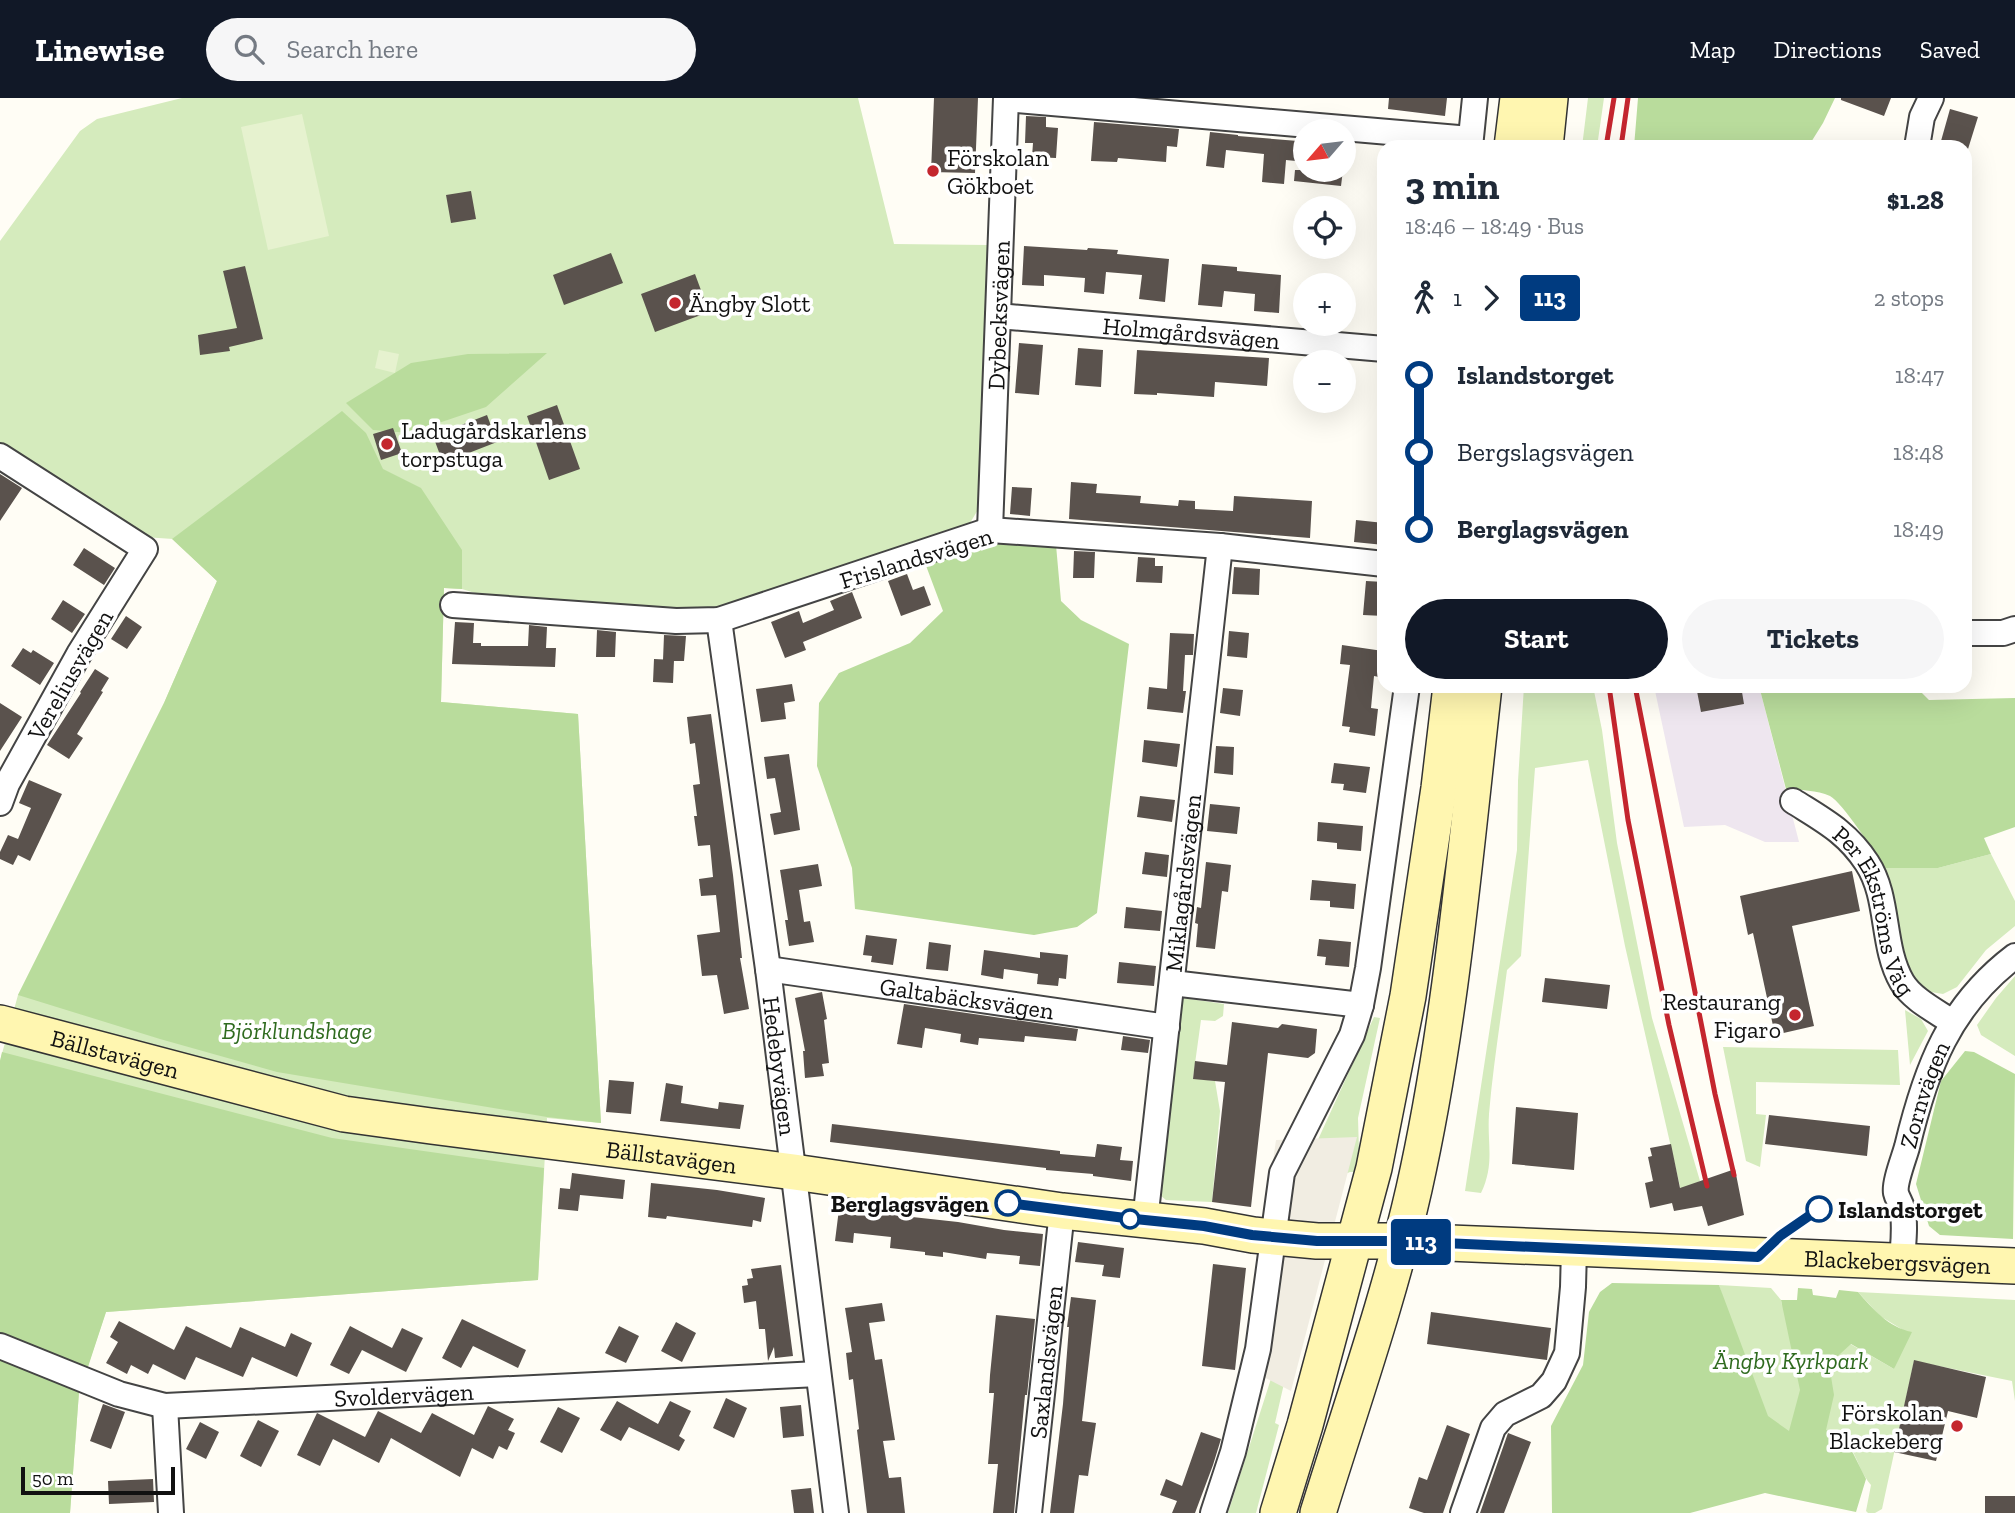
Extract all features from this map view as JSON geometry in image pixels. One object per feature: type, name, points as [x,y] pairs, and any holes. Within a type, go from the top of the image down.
[{"type":"main road","points":[[1513,140],[1518,98]]},
{"type":"main road","points":[[1546,140],[1550,98]]},
{"type":"main road","points":[[1278,1513],[1305,1424],[1374,1168],[1409,996],[1450,693]]},
{"type":"main road","points":[[1318,1513],[1383,1306],[1414,1189],[1446,1014],[1483,693]]},
{"type":"main road","points":[[1400,1241],[1389,1224],[1383,1197],[1414,1045],[1432,928],[1424,887]]},
{"type":"main road","name":"Bällstavägen","points":[[0,1023],[344,1114],[1273,1237],[1353,1242],[1400,1241]]},
{"type":"main road","name":"Blackebergsvägen","points":[[1400,1241],[2015,1266]]},
{"type":"main road","points":[[1310,1513],[1311,1500],[1325,1458],[1364,1303],[1366,1275],[1362,1259],[1353,1242]]},
{"type":"main road","points":[[1331,1471],[1348,1457],[1360,1438],[1410,1278],[1419,1265],[1442,1243]]},
{"type":"street","points":[[1006,98],[1439,140]]},
{"type":"street","name":"Dybecksvägen","points":[[990,530],[1006,98]]},
{"type":"street","points":[[1470,140],[1475,98]]},
{"type":"street","points":[[1918,140],[1922,117],[1931,98]]},
{"type":"street","name":"Holmgårdsvägen","points":[[998,316],[1377,348]]},
{"type":"street","name":"Vereliusvägen","points":[[0,456],[145,549],[79,654],[7,784],[0,803]]},
{"type":"street","name":"Frislandsvägen","points":[[453,605],[676,621],[719,620],[990,530],[1220,546],[1377,563]]},
{"type":"street","name":"Miklagårdsvägen","points":[[1145,1221],[1220,546]]},
{"type":"street","name":"Hedebyvägen","points":[[719,620],[768,969],[836,1513]]},
{"type":"street","points":[[1972,633],[2003,633],[2015,629]]},
{"type":"street","points":[[1213,1513],[1233,1452],[1258,1349],[1282,1173],[1352,1035],[1361,1006],[1406,693]]},
{"type":"street","name":"Per Ekströms Väg","points":[[1793,802],[1844,834],[1867,864],[1876,881],[1891,954],[1902,983],[1921,1001],[1952,1022]]},
{"type":"street","name":"Zornvägen","points":[[1902,1261],[1902,1209],[1895,1192],[1914,1113],[1952,1022],[1999,968],[2015,956]]},
{"type":"street","name":"Galtabäcksvägen","points":[[768,969],[1167,1027]]},
{"type":"street","points":[[1172,983],[1361,1006]]},
{"type":"street","name":"Saxlandsvägen","points":[[1029,1513],[1062,1211]]},
{"type":"street","points":[[1462,1513],[1493,1427],[1505,1414],[1541,1396],[1554,1381],[1567,1353],[1574,1249]]},
{"type":"street","name":"Svoldervägen","points":[[0,1346],[119,1394],[165,1406],[818,1374]]},
{"type":"street","points":[[165,1406],[171,1513]]},
{"type":"shaded area","points":[[1655,693],[1761,693],[1799,842],[1765,842],[1725,825],[1684,827]]},
{"type":"shaded area","points":[[1357,1137],[1291,1391],[1244,1367],[1276,1140]]},
{"type":"green space","name":"Björklundshage","points":[[182,98],[858,98],[894,244],[988,245],[979,508],[967,528],[718,614],[488,597],[462,589],[444,588],[441,702],[578,714],[601,1123],[547,1118],[538,1280],[106,1312],[79,1392],[70,1513],[0,1513],[0,1061],[18,995],[164,703],[217,581],[173,539],[144,537],[0,444],[0,241],[80,131],[97,119]]},
{"type":"green space","points":[[1588,98],[1604,98],[1598,140],[1583,140]]},
{"type":"green space","points":[[1638,98],[1835,98],[1812,140],[1635,140]]},
{"type":"green space","points":[[302,114],[329,236],[268,250],[241,127]]},
{"type":"green space","points":[[379,350],[399,354],[395,373],[375,368]]},
{"type":"green space","points":[[547,353],[486,407],[409,433],[373,430],[346,403],[411,363],[468,354]]},
{"type":"green space","points":[[342,411],[366,433],[383,469],[421,488],[462,550],[462,589],[444,588],[441,702],[578,714],[601,1123],[547,1117],[277,1072],[18,995],[164,703],[217,581],[172,539]]},
{"type":"green space","points":[[992,542],[1056,545],[1061,601],[1081,620],[1129,644],[1097,913],[1077,927],[1034,935],[855,909],[852,868],[817,766],[819,703],[839,673],[910,643],[943,611],[925,563]]},
{"type":"green space","points":[[1524,693],[1594,693],[1617,843],[1652,1018],[1700,1181],[1681,1191],[1625,946],[1588,760],[1535,768],[1521,956],[1507,970],[1489,1114],[1488,1172],[1481,1193],[1465,1191],[1517,850]]},
{"type":"green space","points":[[1761,693],[1922,693],[1929,700],[2015,698],[2015,827],[1984,838],[1991,854],[1938,868],[1884,868],[1835,800],[1820,793],[1786,789]]},
{"type":"green space","points":[[1991,854],[2015,901],[2015,926],[1986,950],[1957,987],[1943,994],[1925,991],[1915,981],[1906,965],[1884,868],[1938,868]]},
{"type":"green space","points":[[2015,976],[2015,1056],[1981,1035],[1977,1025]]},
{"type":"green space","points":[[1184,998],[1224,1004],[1223,1016],[1215,1021],[1201,1020],[1193,1078],[1215,1081],[1220,1111],[1212,1202],[1166,1200],[1160,1195],[1177,1006]]},
{"type":"green space","points":[[1905,1010],[1921,1019],[1928,1031],[1910,1065]]},
{"type":"green space","points":[[1374,1017],[1380,1018],[1358,1118],[1359,1151],[1355,1172],[1298,1194],[1311,1155]]},
{"type":"green space","points":[[1723,1047],[1898,1050],[1900,1085],[1756,1082],[1756,1114],[1766,1115],[1760,1167],[1746,1161]]},
{"type":"green space","points":[[1965,1051],[1974,1052],[2015,1074],[2013,1239],[1940,1235],[1929,1226],[1916,1184],[1941,1081]]},
{"type":"green space","points":[[2,1052],[332,1138],[544,1168],[538,1280],[106,1312],[88,1367],[0,1334]]},
{"type":"green space","points":[[1612,1283],[1719,1285],[1768,1416],[1789,1431],[1800,1390],[1781,1300],[1797,1300],[1798,1288],[1812,1289],[1813,1295],[1836,1298],[1839,1290],[1858,1292],[1888,1322],[1912,1332],[1894,1369],[1851,1344],[1829,1364],[1834,1395],[1826,1430],[1847,1441],[1866,1479],[1856,1512],[1765,1493],[1690,1513],[1552,1513],[1551,1426],[1583,1365],[1589,1312],[1600,1292]]},
{"type":"green space","name":"Ängby Kyrkpark","points":[[1719,1285],[1771,1288],[1782,1305],[1894,1369],[1903,1330],[1880,1316],[1858,1292],[2015,1300],[2015,1401],[2012,1381],[1914,1361],[1882,1509],[1868,1513],[1866,1511],[1871,1485],[1848,1444],[1834,1434],[1773,1461]]},
{"type":"green space","points":[[1306,1287],[1275,1423],[1279,1425],[1256,1513],[1228,1513],[1276,1363]]},
{"type":"green space","points":[[0,1359],[79,1392],[70,1513],[0,1513]]},
{"type":"building","points":[[934,98],[978,98],[975,173],[931,172]]},
{"type":"building","points":[[1389,98],[1447,98],[1445,116],[1388,109]]},
{"type":"building","points":[[1841,98],[1891,98],[1884,116]]},
{"type":"building","points":[[1950,109],[1978,117],[1971,140],[1941,140]]},
{"type":"building","points":[[1026,116],[1046,117],[1046,127],[1058,128],[1056,158],[1032,157],[1033,143],[1025,143]]},
{"type":"building","points":[[1094,122],[1179,129],[1177,147],[1167,146],[1166,162],[1118,158],[1117,162],[1091,161]]},
{"type":"building","points":[[1210,132],[1293,141],[1293,161],[1286,160],[1284,184],[1262,182],[1264,154],[1226,150],[1224,168],[1206,166]]},
{"type":"building","points":[[1303,182],[1342,182],[1341,186]]},
{"type":"building","points":[[471,191],[476,219],[451,223],[446,195]]},
{"type":"building","points":[[1024,246],[1118,250],[1117,254],[1169,259],[1165,302],[1139,299],[1142,275],[1106,272],[1104,294],[1084,292],[1085,278],[1044,275],[1044,286],[1022,285]]},
{"type":"building","name":"Ängby Slott","points":[[611,253],[623,283],[564,305],[553,275]]},
{"type":"building","points":[[1202,264],[1237,267],[1237,271],[1281,275],[1279,313],[1254,311],[1255,294],[1224,291],[1222,307],[1198,305]]},
{"type":"building","points":[[245,266],[263,339],[229,347],[230,351],[200,355],[198,335],[237,328],[223,271]]},
{"type":"building","name":"Ängby Slott","points":[[695,274],[709,312],[655,332],[641,294]]},
{"type":"building","points":[[1019,343],[1043,345],[1039,395],[1015,393]]},
{"type":"building","points":[[1078,348],[1103,350],[1101,387],[1075,385]]},
{"type":"building","points":[[1137,350],[1269,358],[1267,386],[1215,382],[1214,397],[1134,394]]},
{"type":"building","points":[[557,405],[580,469],[549,480],[527,416]]},
{"type":"building","points":[[487,415],[497,442],[443,463],[433,436]]},
{"type":"building","name":"Ladugårdskarlens torpstuga","points":[[393,428],[402,453],[381,460],[373,434]]},
{"type":"building","points":[[0,474],[22,488],[0,521]]},
{"type":"building","points":[[1071,482],[1097,484],[1096,493],[1141,496],[1140,503],[1178,506],[1179,500],[1195,501],[1195,509],[1233,511],[1234,496],[1312,501],[1310,538],[1069,519]]},
{"type":"building","points":[[1012,487],[1032,488],[1030,516],[1010,514]]},
{"type":"building","points":[[1356,520],[1377,522],[1377,544],[1354,542]]},
{"type":"building","points":[[84,548],[115,568],[104,585],[73,565]]},
{"type":"building","points":[[1074,551],[1095,552],[1094,578],[1073,578]]},
{"type":"building","points":[[1138,557],[1155,558],[1155,566],[1163,566],[1162,583],[1136,582]]},
{"type":"building","points":[[1234,567],[1260,569],[1259,595],[1232,594]]},
{"type":"building","points":[[907,574],[913,590],[924,586],[931,605],[901,616],[888,581]]},
{"type":"building","points":[[1366,581],[1377,582],[1377,616],[1363,615]]},
{"type":"building","points":[[852,592],[862,618],[803,642],[806,650],[785,658],[771,622],[799,611],[803,623],[834,610],[830,601]]},
{"type":"building","points":[[63,600],[85,614],[72,633],[51,619]]},
{"type":"building","points":[[126,616],[142,627],[127,649],[111,639]]},
{"type":"building","points":[[455,622],[474,623],[473,643],[481,643],[481,646],[528,646],[529,625],[547,627],[546,648],[556,648],[555,667],[452,664]]},
{"type":"building","points":[[597,630],[616,632],[615,657],[596,657]]},
{"type":"building","points":[[1229,631],[1249,633],[1247,658],[1227,656]]},
{"type":"building","points":[[1170,633],[1194,634],[1193,655],[1185,655],[1183,691],[1186,691],[1183,713],[1147,709],[1149,687],[1167,689]]},
{"type":"building","points":[[664,635],[686,636],[684,661],[663,660]]},
{"type":"building","points":[[1342,645],[1377,650],[1377,677],[1374,676],[1371,708],[1378,709],[1375,736],[1349,732],[1350,727],[1342,726],[1350,665],[1340,664]]},
{"type":"building","points":[[23,648],[31,653],[33,650],[54,663],[40,685],[11,666]]},
{"type":"building","points":[[654,659],[674,660],[673,683],[653,682]]},
{"type":"building","points":[[95,669],[109,678],[77,734],[83,738],[69,759],[47,745]]},
{"type":"building","points":[[792,684],[795,701],[784,703],[786,719],[761,722],[756,689]]},
{"type":"building","points":[[1223,688],[1243,690],[1240,716],[1220,713]]},
{"type":"building","points":[[1697,693],[1742,693],[1744,704],[1701,712]]},
{"type":"building","points":[[0,703],[22,717],[0,751]]},
{"type":"building","points":[[711,714],[733,875],[740,958],[749,1009],[724,1014],[717,975],[702,976],[697,935],[720,932],[716,895],[701,896],[699,879],[713,877],[710,845],[698,846],[693,785],[700,784],[695,743],[690,744],[687,717]]},
{"type":"building","points":[[1144,740],[1180,744],[1177,767],[1142,762]]},
{"type":"building","points":[[1216,746],[1234,747],[1233,775],[1214,773]]},
{"type":"building","points":[[789,754],[800,830],[774,835],[770,814],[781,812],[775,778],[767,779],[764,757]]},
{"type":"building","points":[[1334,763],[1370,767],[1366,793],[1343,790],[1344,784],[1331,783]]},
{"type":"building","points":[[29,780],[62,794],[30,861],[18,855],[13,865],[0,859],[0,852],[8,835],[18,839],[31,808],[19,803]]},
{"type":"building","points":[[1140,796],[1175,800],[1172,822],[1137,817]]},
{"type":"building","points":[[1210,804],[1240,807],[1237,834],[1207,831]]},
{"type":"building","points":[[1318,822],[1363,826],[1361,851],[1337,849],[1337,843],[1317,841]]},
{"type":"building","points":[[1145,852],[1169,855],[1167,877],[1142,874]]},
{"type":"building","points":[[1206,862],[1231,865],[1228,892],[1222,891],[1215,949],[1196,947],[1198,924],[1195,923],[1197,907],[1201,908]]},
{"type":"building","points":[[818,864],[822,886],[799,890],[804,922],[810,921],[814,942],[789,946],[780,870]]},
{"type":"building","points":[[1852,871],[1860,911],[1792,926],[1814,1026],[1775,1035],[1753,933],[1748,935],[1740,896]]},
{"type":"building","points":[[1312,880],[1356,884],[1354,909],[1330,907],[1330,901],[1310,900]]},
{"type":"building","points":[[1126,907],[1162,911],[1160,931],[1124,928]]},
{"type":"building","points":[[866,935],[897,939],[893,965],[871,962],[872,956],[863,955]]},
{"type":"building","points":[[1319,939],[1351,942],[1349,967],[1325,965],[1326,957],[1317,956]]},
{"type":"building","points":[[929,942],[951,945],[948,971],[926,969]]},
{"type":"building","points":[[984,950],[1040,958],[1040,952],[1068,955],[1066,979],[1059,978],[1058,986],[1037,984],[1038,974],[1004,969],[1003,979],[981,975]]},
{"type":"building","points":[[1119,962],[1156,966],[1154,986],[1117,983]]},
{"type":"building","points":[[1545,978],[1610,985],[1607,1009],[1542,1002]]},
{"type":"building","points":[[822,992],[827,1019],[824,1020],[829,1063],[822,1064],[824,1076],[805,1078],[805,1051],[795,998]]},
{"type":"building","points":[[904,1004],[1078,1029],[1076,1041],[1025,1036],[1024,1042],[979,1038],[978,1045],[960,1042],[961,1034],[925,1028],[922,1048],[897,1044]]},
{"type":"building","points":[[1232,1022],[1278,1028],[1282,1024],[1317,1029],[1315,1053],[1308,1058],[1268,1053],[1251,1207],[1212,1202],[1225,1082],[1193,1079],[1195,1061],[1227,1065]]},
{"type":"building","points":[[1123,1036],[1150,1040],[1148,1053],[1121,1050]]},
{"type":"building","points":[[609,1080],[634,1082],[631,1114],[606,1112]]},
{"type":"building","points":[[666,1083],[683,1086],[681,1103],[718,1109],[719,1102],[744,1105],[740,1129],[660,1121]]},
{"type":"building","points":[[1516,1107],[1578,1113],[1574,1170],[1512,1164]]},
{"type":"building","points":[[1769,1115],[1870,1126],[1867,1156],[1765,1144]]},
{"type":"building","points":[[832,1124],[1095,1157],[1097,1144],[1122,1147],[1120,1160],[1133,1161],[1131,1181],[830,1142]]},
{"type":"building","points":[[1671,1144],[1680,1188],[1735,1169],[1744,1215],[1708,1226],[1702,1206],[1674,1211],[1672,1203],[1650,1208],[1645,1183],[1653,1181],[1648,1157],[1652,1156],[1650,1148]]},
{"type":"building","points":[[572,1173],[625,1180],[623,1199],[580,1195],[578,1211],[558,1209],[560,1188],[570,1189]]},
{"type":"building","points":[[651,1183],[765,1198],[761,1222],[753,1220],[752,1227],[667,1216],[666,1219],[648,1217]]},
{"type":"building","points":[[839,1209],[1043,1234],[1040,1266],[1019,1264],[1020,1256],[987,1253],[986,1259],[943,1252],[943,1257],[925,1255],[925,1252],[890,1248],[891,1237],[854,1233],[853,1243],[835,1241]]},
{"type":"building","points":[[1078,1242],[1124,1248],[1120,1278],[1102,1276],[1104,1265],[1075,1262]]},
{"type":"building","points":[[1213,1264],[1246,1268],[1235,1370],[1202,1366]]},
{"type":"building","points":[[781,1265],[793,1356],[775,1358],[774,1347],[768,1361],[765,1329],[759,1329],[756,1301],[744,1303],[742,1286],[748,1285],[747,1279],[753,1278],[751,1269]]},
{"type":"building","points":[[1071,1297],[1096,1300],[1082,1421],[1096,1423],[1088,1476],[1079,1475],[1074,1513],[1050,1513],[1063,1404]]},
{"type":"building","points":[[882,1303],[885,1321],[869,1323],[875,1360],[882,1359],[895,1440],[883,1441],[889,1478],[901,1477],[905,1513],[867,1513],[853,1379],[849,1380],[846,1353],[852,1352],[845,1308]]},
{"type":"building","points":[[1431,1312],[1551,1328],[1547,1360],[1427,1344]]},
{"type":"building","points":[[996,1315],[1035,1319],[1014,1513],[993,1513],[998,1464],[988,1464],[994,1393],[989,1393]]},
{"type":"building","points":[[462,1319],[526,1350],[518,1368],[473,1346],[461,1368],[442,1358]]},
{"type":"building","points":[[119,1321],[174,1350],[186,1326],[231,1348],[240,1327],[285,1347],[291,1333],[312,1343],[297,1377],[252,1357],[243,1377],[196,1357],[185,1380],[153,1364],[148,1374],[131,1365],[127,1374],[106,1363],[118,1342],[110,1337]]},
{"type":"building","points":[[676,1322],[696,1333],[682,1362],[661,1351]]},
{"type":"building","points":[[350,1326],[392,1348],[402,1328],[423,1338],[406,1372],[362,1350],[349,1374],[330,1365]]},
{"type":"building","points":[[619,1326],[639,1336],[626,1363],[605,1353]]},
{"type":"building","points":[[1914,1360],[1986,1377],[1977,1418],[1948,1411],[1936,1461],[1894,1452]]},
{"type":"building","points":[[726,1398],[747,1408],[734,1438],[713,1428]]},
{"type":"building","points":[[617,1401],[658,1424],[670,1401],[691,1411],[679,1436],[685,1440],[679,1451],[629,1427],[621,1441],[600,1430]]},
{"type":"building","points":[[103,1404],[125,1412],[111,1449],[90,1441]]},
{"type":"building","points":[[801,1405],[804,1436],[783,1438],[780,1407]]},
{"type":"building","points":[[488,1406],[514,1419],[508,1430],[515,1433],[507,1450],[499,1446],[493,1459],[472,1448],[460,1477],[391,1438],[379,1463],[333,1439],[320,1466],[297,1455],[317,1413],[365,1437],[378,1411],[421,1433],[432,1413],[474,1435]]},
{"type":"building","points":[[558,1407],[580,1418],[562,1453],[540,1442]]},
{"type":"building","points":[[258,1420],[279,1431],[261,1467],[240,1456]]},
{"type":"building","points":[[200,1422],[219,1432],[206,1459],[186,1449]]},
{"type":"building","points":[[1447,1425],[1470,1434],[1443,1513],[1424,1513],[1409,1508],[1419,1477],[1427,1480]]},
{"type":"building","points":[[1201,1432],[1221,1439],[1213,1465],[1195,1513],[1172,1513],[1177,1501],[1160,1495],[1166,1479],[1182,1486]]},
{"type":"building","points":[[1508,1433],[1531,1442],[1504,1513],[1480,1513]]},
{"type":"building","points":[[153,1479],[154,1502],[109,1504],[108,1481]]},
{"type":"building","points":[[811,1488],[814,1513],[794,1513],[791,1490]]},
{"type":"building","points":[[1985,1496],[2015,1496],[2015,1513],[1985,1513]]},
{"type":"railway","points":[[1607,140],[1614,98]]},
{"type":"railway","points":[[1622,140],[1628,98]]},
{"type":"railway","points":[[1610,693],[1628,820],[1669,1025],[1707,1186]]},
{"type":"railway","points":[[1636,693],[1715,1094],[1734,1175]]},
{"type":"bus line","name":"113","points":[[1008,1203],[1317,1241],[1400,1241],[1758,1257],[1780,1236],[1819,1209]]},
{"type":"place","name":"Förskolan Gökboet","points":[[933,171]]},
{"type":"place","name":"Ängby Slott","points":[[675,303]]},
{"type":"place","name":"Ladugårdskarlens torpstuga","points":[[387,444]]},
{"type":"place","name":"Restaurang Figaro","points":[[1795,1015]]},
{"type":"place","name":"Berglagsvägen","points":[[1008,1203]]},
{"type":"place","name":"Islandstorget","points":[[1819,1209]]},
{"type":"place","name":"Förskolan Blackeberg","points":[[1957,1426]]}]
